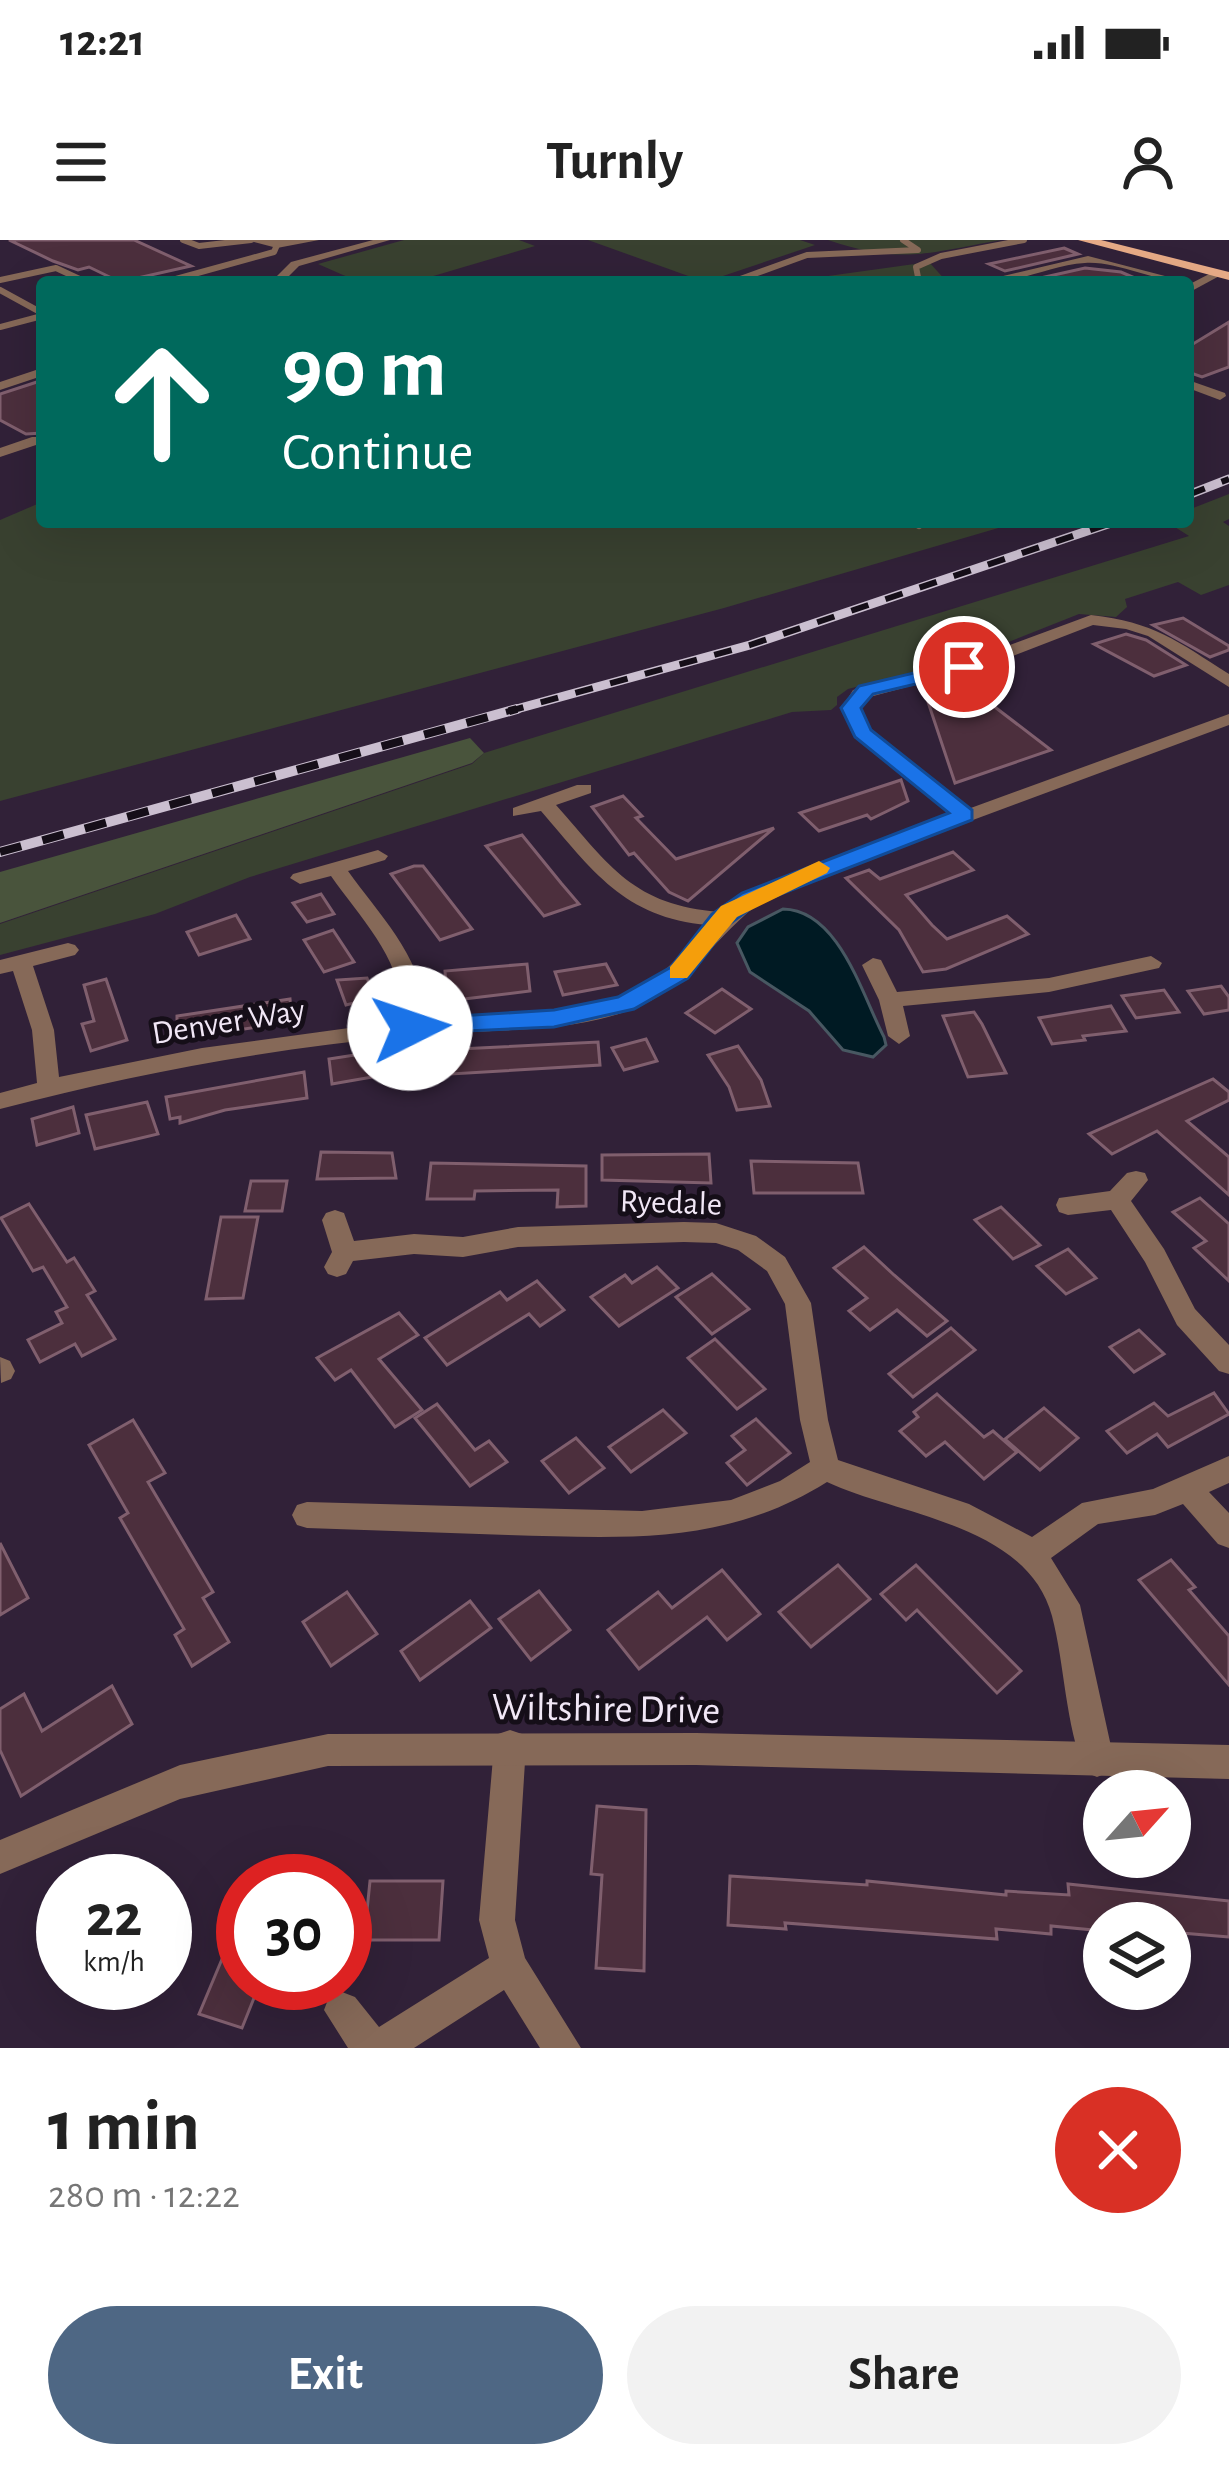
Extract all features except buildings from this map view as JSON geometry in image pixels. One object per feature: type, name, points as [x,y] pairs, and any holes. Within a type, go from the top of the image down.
[{"type":"main road","points":[[1085,240],[1223,275]]},
{"type":"street","points":[[251,240],[277,245],[314,240]]},
{"type":"street","points":[[283,276],[295,264],[385,240]]},
{"type":"street","points":[[1010,276],[1094,259],[1155,276]]},
{"type":"street","points":[[1194,283],[1223,275]]},
{"type":"street","points":[[0,386],[36,374]]},
{"type":"street","points":[[1194,386],[1225,394]]},
{"type":"street","points":[[1205,403],[1225,394]]},
{"type":"street","points":[[3,449],[36,440]]},
{"type":"street","points":[[964,815],[857,727],[851,708],[859,694],[986,660],[1091,620],[1154,633],[1229,682]]},
{"type":"street","points":[[544,803],[628,896],[668,914],[720,920],[750,898],[797,877],[1229,719]]},
{"type":"street","points":[[520,812],[584,789]]},
{"type":"street","points":[[300,878],[378,856]]},
{"type":"street","points":[[337,869],[410,976],[414,1000],[410,1028]]},
{"type":"street","name":"Denver Way","points":[[0,1101],[182,1059],[410,1028],[554,1019],[626,1004],[666,983],[692,961],[720,920]]},
{"type":"street","points":[[49,1088],[43,1030],[11,966],[68,950]]},
{"type":"street","points":[[890,1000],[1049,985],[1151,963]]},
{"type":"street","points":[[873,965],[890,1000],[899,1036]]},
{"type":"street","points":[[1068,1205],[1126,1190],[1186,1317],[1229,1363]]},
{"type":"street","name":"Ryedale","points":[[335,1220],[341,1260],[414,1244],[463,1247],[518,1237],[684,1232],[716,1233],[747,1243],[776,1264],[799,1303],[826,1468]]},
{"type":"street","points":[[307,1515],[642,1525],[731,1513],[790,1490],[826,1468],[868,1488],[984,1521],[1031,1554],[1065,1605],[1097,1760]]},
{"type":"street","points":[[1031,1554],[1092,1512],[1155,1502],[1229,1469]]},
{"type":"street","points":[[1189,1490],[1229,1534]]},
{"type":"street","points":[[511,1746],[496,1897],[499,1933],[509,1966],[562,2048]]},
{"type":"street","name":"Wiltshire Drive","points":[[0,1857],[180,1782],[328,1750],[511,1746],[1229,1762]]},
{"type":"street","points":[[380,2048],[509,1966]]},
{"type":"street","points":[[342,2010],[371,2048]]},
{"type":"lane","points":[[183,240],[200,246],[251,240]]},
{"type":"lane","points":[[903,240],[914,244],[916,252]]},
{"type":"lane","points":[[918,276],[916,267],[941,256],[1024,240]]},
{"type":"lane","points":[[186,276],[274,252],[277,245]]},
{"type":"lane","points":[[749,276],[807,255],[916,252],[941,256]]},
{"type":"lane","points":[[0,280],[56,268],[73,276]]},
{"type":"lane","points":[[23,274],[36,281]]},
{"type":"lane","points":[[0,290],[36,311]]},
{"type":"lane","points":[[0,327],[36,317]]},
{"type":"green space","points":[[404,240],[519,240],[535,246],[433,276],[345,276],[318,264]]},
{"type":"green space","points":[[588,240],[800,240],[815,245],[723,276],[688,276]]},
{"type":"green space","points":[[828,240],[1001,240],[896,254]]},
{"type":"green space","points":[[929,262],[942,276],[828,276]]},
{"type":"green space","points":[[1229,494],[1229,519],[1223,522],[1229,526],[1229,585],[1201,595],[1178,582],[1125,599],[1127,607],[1116,617],[1079,614],[966,659],[848,689],[831,710],[792,712],[250,877],[155,914],[0,955],[0,924],[472,764],[484,753],[1189,536],[1176,528],[1194,528],[1194,508]]},
{"type":"green space","points":[[36,505],[36,528],[998,528],[724,608],[0,801],[0,520]]},
{"type":"green space","points":[[470,738],[484,753],[472,763],[0,923],[0,872]]},
{"type":"water","points":[[783,909],[803,913],[819,924],[846,958],[884,1037],[886,1045],[873,1057],[843,1050],[809,1011],[750,972],[737,943],[748,927]]},
{"type":"railway","points":[[1194,493],[1229,479]]},
{"type":"railway","points":[[506,712],[750,645],[1096,528]]},
{"type":"railway","points":[[0,852],[517,709]]},
{"type":"slow traffic","points":[[679,973],[729,912],[819,868]]},
{"type":"route","points":[[410,1028],[554,1019],[626,1004],[666,983],[692,961],[713,927],[750,898],[964,815],[862,733],[851,708],[859,694],[877,686],[964,667]]}]
